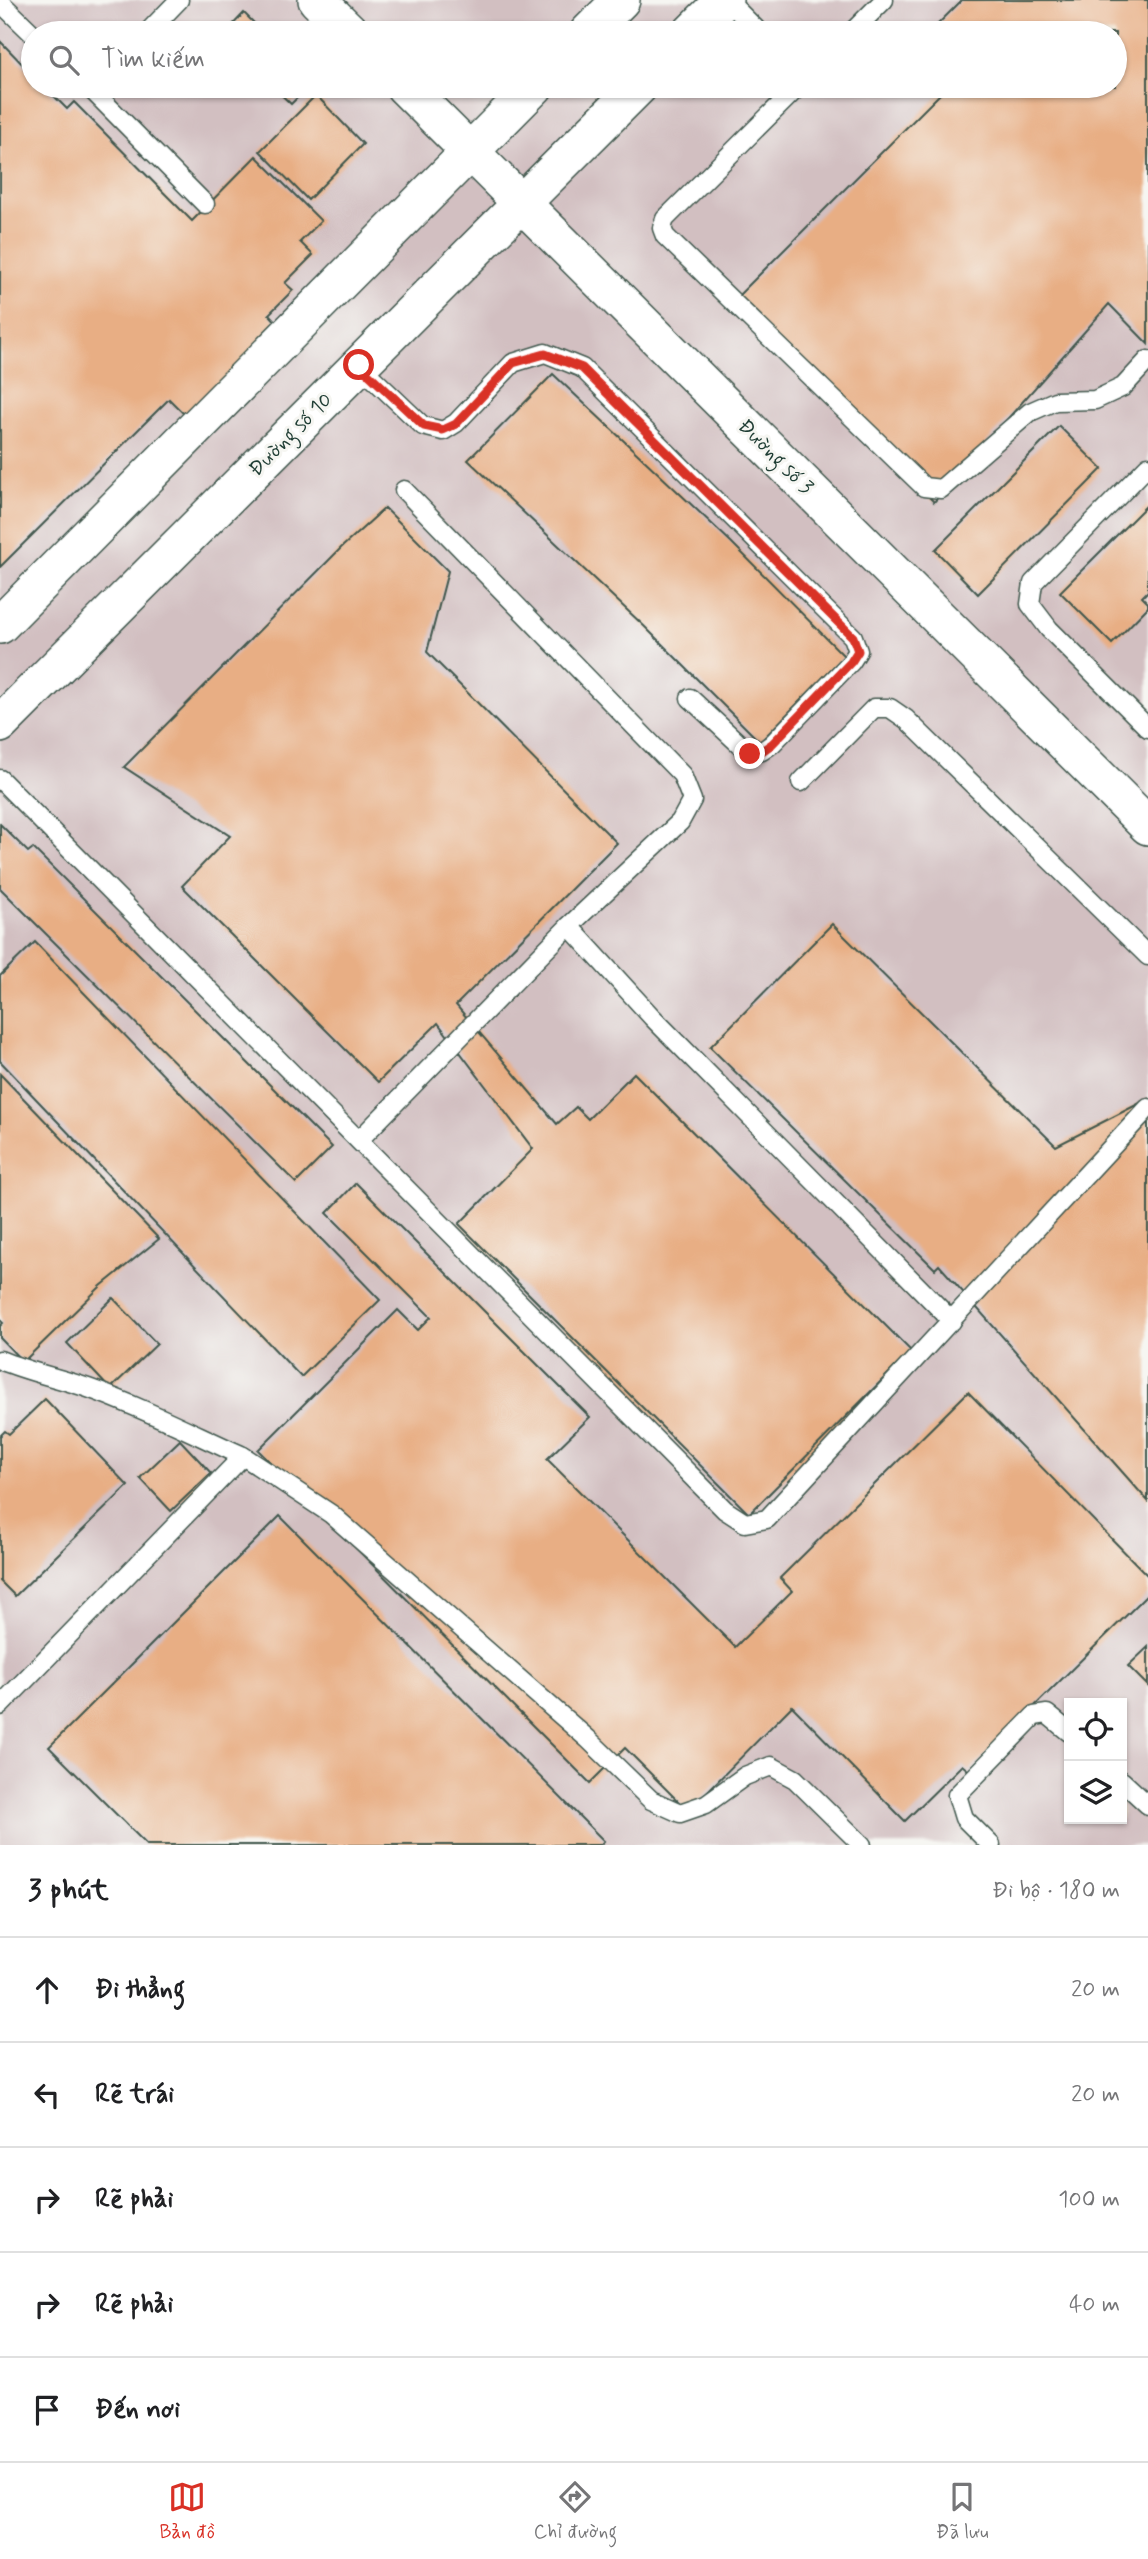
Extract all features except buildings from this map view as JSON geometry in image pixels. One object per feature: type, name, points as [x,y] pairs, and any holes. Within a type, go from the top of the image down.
[{"type":"street","points":[[317,0],[339,21]]},
{"type":"street","points":[[600,21],[621,0]]},
{"type":"street","points":[[703,21],[725,0]]},
{"type":"street","name":"Đường số 3","points":[[416,98],[1148,827]]},
{"type":"street","points":[[0,625],[523,98]]},
{"type":"street","name":"Đường số 10","points":[[0,724],[627,98]]},
{"type":"lane","points":[[159,21],[179,0]]},
{"type":"lane","points":[[725,0],[748,21]]},
{"type":"lane","points":[[863,21],[884,0]]},
{"type":"lane","points":[[0,2],[21,22]]},
{"type":"lane","points":[[102,98],[205,204]]},
{"type":"lane","points":[[787,98],[665,219],[662,228],[666,236],[924,487],[941,489],[1030,412],[1055,401],[1095,400],[1122,387],[1148,360]]},
{"type":"lane","points":[[359,365],[424,426],[443,430],[456,424],[513,363],[545,354],[582,368],[853,637],[858,651],[851,662],[772,744],[762,751],[750,754],[691,698]]},
{"type":"lane","points":[[1148,466],[1033,583],[1030,604],[1049,629],[1148,728]]},
{"type":"lane","points":[[359,1140],[569,926],[680,822],[692,800],[682,775],[404,491]]},
{"type":"lane","points":[[801,782],[874,708],[890,708],[906,719],[1148,956]]},
{"type":"lane","points":[[0,779],[725,1510],[745,1523],[767,1518],[1148,1108]]},
{"type":"lane","points":[[569,926],[670,1036],[952,1321]]},
{"type":"lane","points":[[0,1360],[130,1404],[243,1457],[331,1514],[588,1740],[651,1800],[680,1813],[706,1804],[745,1776],[771,1766],[795,1779],[862,1845]]},
{"type":"lane","points":[[0,1706],[243,1457]]},
{"type":"lane","points":[[991,1845],[964,1818],[957,1795],[1034,1716],[1047,1714],[1064,1728]]},
{"type":"lane","points":[[1127,1786],[1148,1805]]},
{"type":"shaded area","points":[[0,0],[1148,0],[1148,1845],[0,1845]]},
{"type":"route","points":[[359,365],[424,426],[443,430],[456,424],[513,363],[545,354],[582,368],[853,637],[858,651],[851,662],[772,744],[762,751],[750,754]]}]
